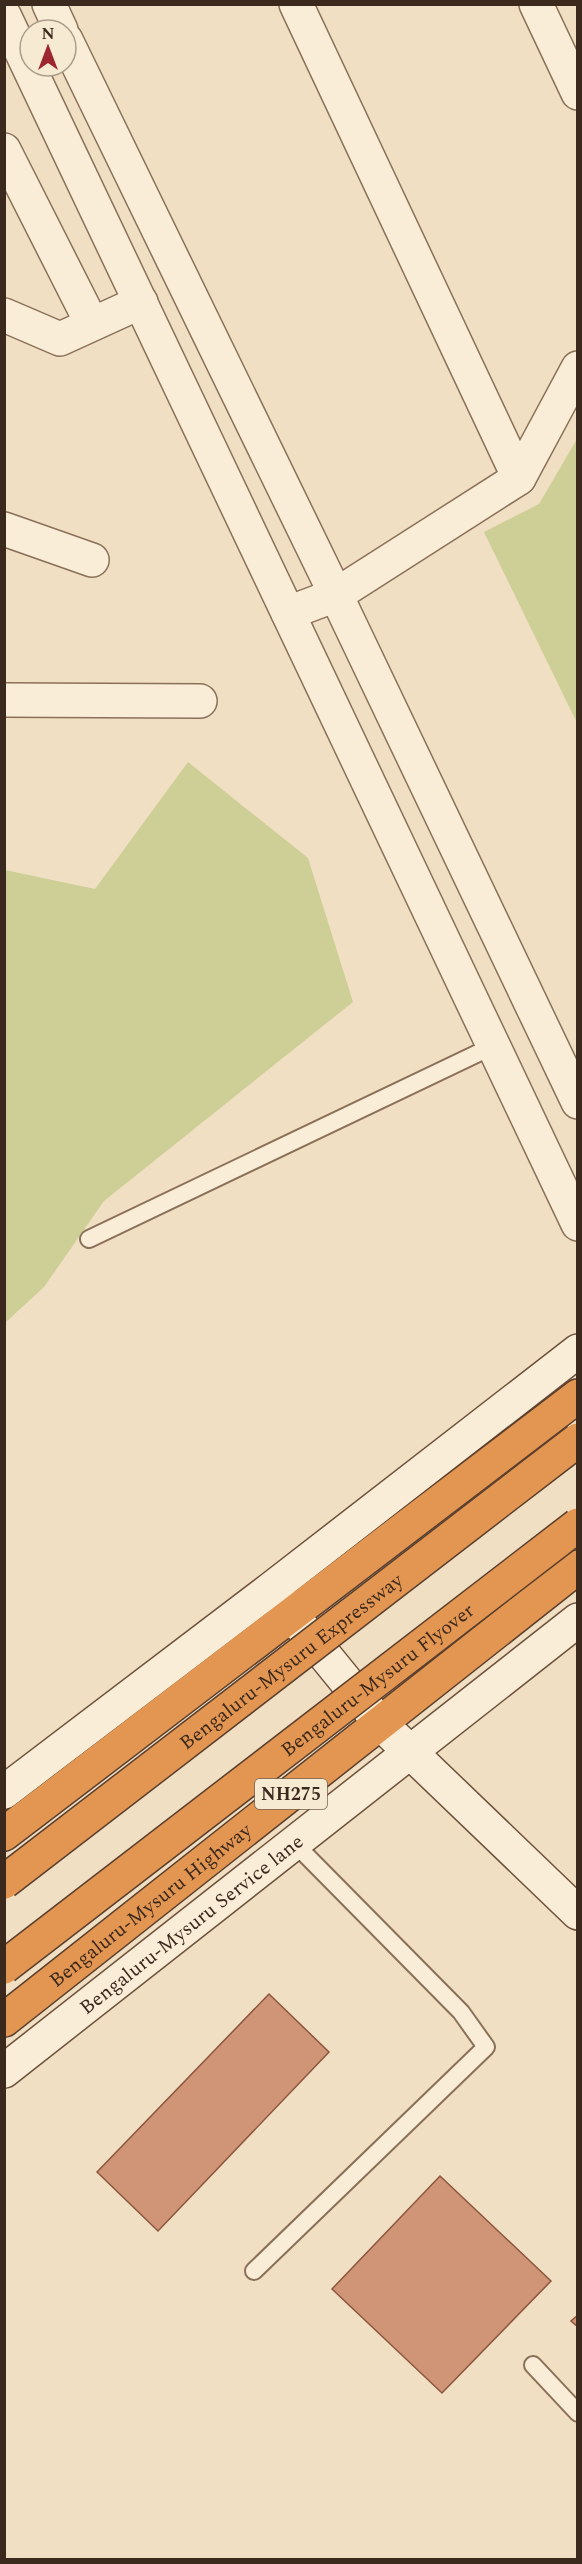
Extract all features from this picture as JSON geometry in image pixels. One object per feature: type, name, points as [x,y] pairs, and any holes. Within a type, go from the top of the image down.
[{"type":"highway","name":"Bengaluru-Mysuru Expressway","points":[[4,1834],[578,1396]]},
{"type":"highway","name":"Bengaluru-Mysuru Expressway","points":[[4,1882],[578,1440]]},
{"type":"highway","name":"Bengaluru-Mysuru Flyover","points":[[4,1967],[578,1525]]},
{"type":"highway","name":"Bengaluru-Mysuru Highway","points":[[4,2020],[578,1567]]},
{"type":"street","points":[[49,4],[55,18]]},
{"type":"street","points":[[296,4],[519,478]]},
{"type":"street","points":[[536,4],[578,93]]},
{"type":"street","points":[[4,15],[578,1224]]},
{"type":"street","points":[[78,65],[336,595],[578,1102]]},
{"type":"street","points":[[4,150],[92,324]]},
{"type":"street","points":[[4,315],[60,339],[141,303]]},
{"type":"street","points":[[288,613],[336,595],[519,478],[578,368]]},
{"type":"street","points":[[4,529],[92,560]]},
{"type":"street","points":[[4,700],[200,701]]},
{"type":"street","points":[[4,1792],[578,1351]]},
{"type":"street","points":[[271,1589],[380,1723],[578,1913]]},
{"type":"street","name":"Bengaluru-Mysuru Service lane","points":[[4,2071],[296,1844],[408,1751],[578,1620]]},
{"type":"lane","points":[[89,1239],[493,1046]]},
{"type":"lane","points":[[254,2271],[486,2046],[461,2012],[296,1844]]},
{"type":"lane","points":[[533,2365],[578,2413]]},
{"type":"green space","points":[[577,439],[577,723],[484,532],[539,504]]},
{"type":"green space","points":[[188,762],[308,858],[353,1002],[104,1201],[44,1287],[5,1323],[5,870],[95,889]]},
{"type":"building","points":[[269,1994],[329,2052],[158,2231],[97,2172]]},
{"type":"building","points":[[440,2176],[551,2281],[442,2393],[332,2289]]},
{"type":"building","points":[[578,2315],[578,2327],[571,2321]]}]
